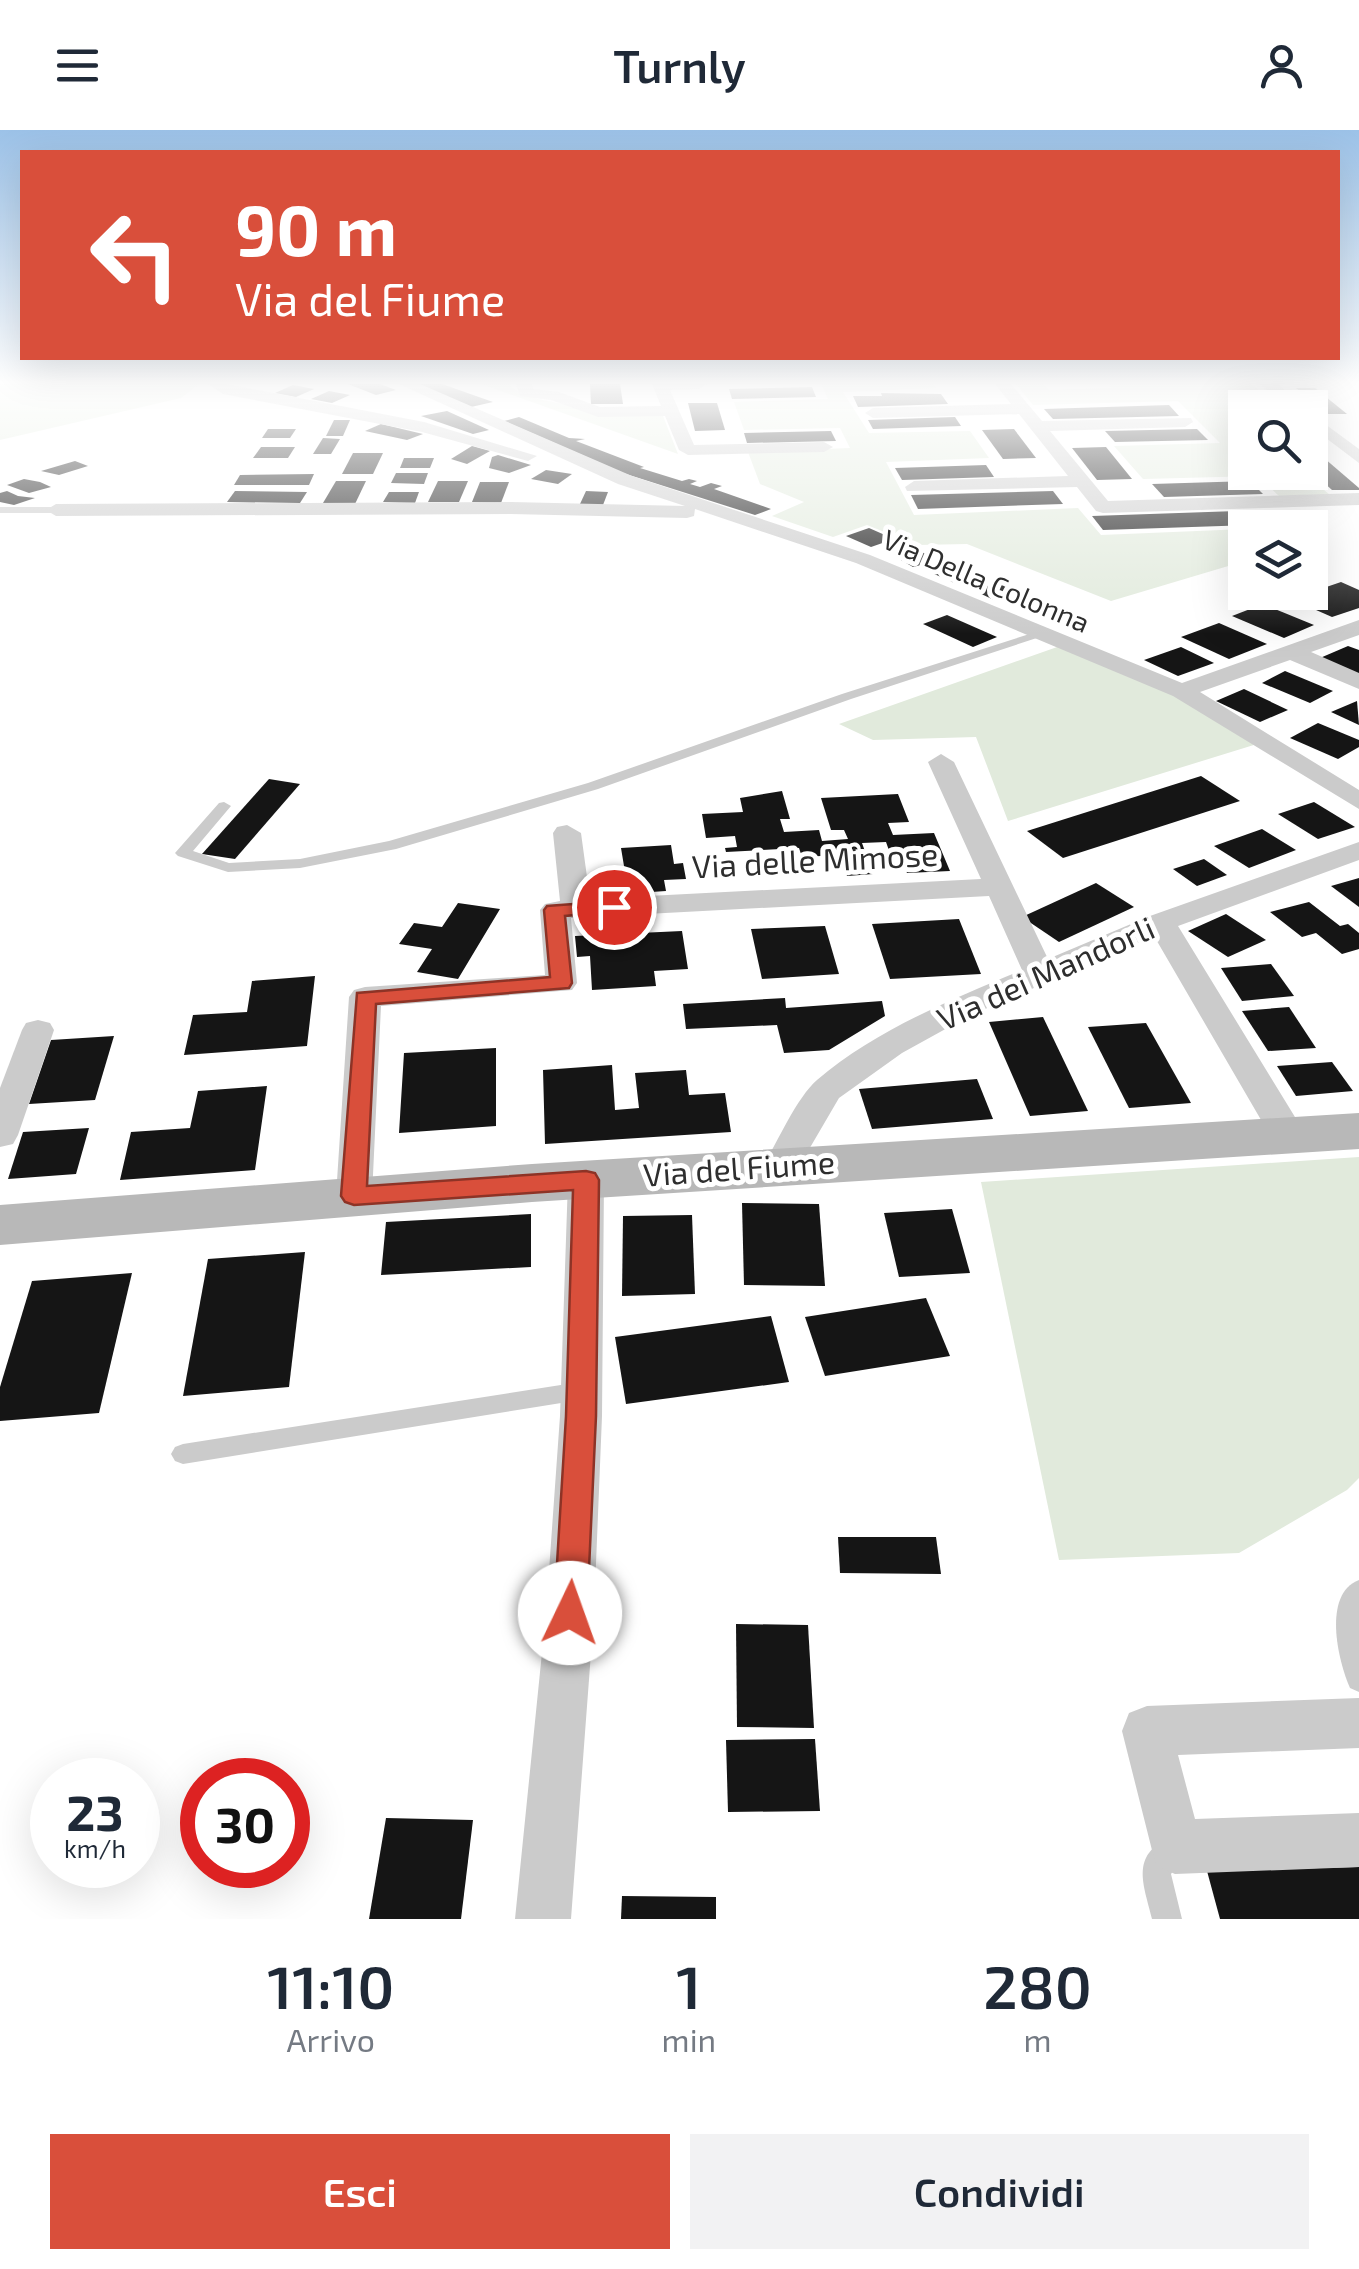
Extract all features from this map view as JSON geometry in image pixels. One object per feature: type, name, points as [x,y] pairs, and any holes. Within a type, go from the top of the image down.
[{"type":"street","points":[[571,467],[615,476]]},
{"type":"street","name":"Via Della Colonna","points":[[596,467],[863,558],[1181,691],[1359,801]]},
{"type":"street","points":[[1072,467],[1103,506],[1359,499]]},
{"type":"street","points":[[914,487],[1082,480]]},
{"type":"street","points":[[56,510],[529,508],[727,512]]},
{"type":"street","points":[[1181,691],[1359,627]]},
{"type":"street","points":[[1292,652],[1359,682]]},
{"type":"street","points":[[941,762],[1039,972]]},
{"type":"street","points":[[354,1196],[365,998],[561,983],[554,910],[576,909],[567,833]]},
{"type":"street","name":"Via dei Mandorli","points":[[782,1166],[826,1090],[908,1037],[1039,972],[1161,922],[1359,850]]},
{"type":"street","name":"Via delle Mimose","points":[[576,909],[998,887]]},
{"type":"street","points":[[1161,922],[1288,1134]]},
{"type":"street","points":[[0,1135],[38,1030]]},
{"type":"street","name":"Via del Fiume","points":[[0,1225],[782,1166],[1359,1130]]},
{"type":"street","points":[[543,1919],[570,1613],[586,1180]]},
{"type":"street","points":[[1359,1723],[1147,1731],[1175,1847],[1359,1840]]},
{"type":"lane","points":[[0,510],[56,510]]},
{"type":"lane","points":[[224,806],[183,853],[192,861],[244,867],[358,856],[454,832],[947,662],[1043,634]]},
{"type":"lane","points":[[183,1454],[580,1392]]},
{"type":"lane","points":[[1359,1592],[1354,1596],[1347,1620],[1359,1679]]},
{"type":"lane","points":[[1168,1919],[1155,1870],[1175,1847]]},
{"type":"shaded area","points":[[754,467],[889,467],[914,515],[1078,508],[1101,535],[1228,530],[1228,566],[1111,601],[967,544],[917,545],[867,525],[833,537],[772,516],[804,502],[760,484]]},
{"type":"shaded area","points":[[1133,467],[1228,467],[1228,477],[1143,479]]},
{"type":"shaded area","points":[[1273,490],[1324,490],[1330,495],[1280,497]]},
{"type":"shaded area","points":[[1060,646],[1178,693],[1257,744],[1008,821],[976,737],[873,740],[839,724]]},
{"type":"shaded area","points":[[1359,1157],[1359,1478],[1347,1490],[1239,1553],[1059,1560],[981,1182]]},
{"type":"building","points":[[53,467],[83,467],[59,475],[41,471]]},
{"type":"building","points":[[345,467],[376,467],[373,474],[342,474]]},
{"type":"building","points":[[489,467],[524,467],[509,473]]},
{"type":"building","points":[[610,467],[642,467],[682,481],[697,481],[690,484],[700,487],[711,483],[722,486],[714,489],[771,509],[755,515]]},
{"type":"building","points":[[988,467],[994,477],[902,480],[895,468]]},
{"type":"building","points":[[1087,467],[1123,467],[1132,479],[1097,480]]},
{"type":"building","points":[[1328,467],[1335,467],[1359,488],[1359,490],[1332,490],[1328,486]]},
{"type":"building","points":[[546,470],[572,474],[558,484],[531,479]]},
{"type":"building","points":[[396,473],[428,473],[424,484],[391,483]]},
{"type":"building","points":[[314,474],[309,485],[234,485],[240,475]]},
{"type":"building","points":[[24,479],[51,487],[29,493],[7,485]]},
{"type":"building","points":[[336,481],[366,481],[355,504],[323,503]]},
{"type":"building","points":[[438,481],[468,481],[459,502],[428,502]]},
{"type":"building","points":[[480,482],[509,482],[501,503],[472,502]]},
{"type":"building","points":[[1228,482],[1228,490],[1259,490],[1263,494],[1164,497],[1152,484]]},
{"type":"building","points":[[235,491],[307,492],[300,503],[227,502]]},
{"type":"building","points":[[586,491],[608,492],[603,505],[580,504]]},
{"type":"building","points":[[1053,491],[1063,504],[918,509],[911,495]]},
{"type":"building","points":[[389,492],[419,492],[415,503],[383,502]]},
{"type":"building","points":[[0,493],[35,498],[14,505],[0,502]]},
{"type":"building","points":[[1228,511],[1228,526],[1103,530],[1092,516]]},
{"type":"building","points":[[869,528],[894,539],[871,547],[846,536]]},
{"type":"building","points":[[919,551],[948,558],[913,567],[894,556]]},
{"type":"building","points":[[959,563],[986,575],[959,585],[932,573]]},
{"type":"building","points":[[998,582],[1021,592],[996,601],[973,590]]},
{"type":"building","points":[[1341,582],[1359,590],[1359,608],[1332,617],[1316,610],[1328,610],[1328,586]]},
{"type":"building","points":[[1037,597],[1064,608],[1042,617],[1015,605]]},
{"type":"building","points":[[1248,610],[1278,610],[1314,625],[1284,638],[1232,616]]},
{"type":"building","points":[[947,615],[997,637],[973,647],[923,624]]},
{"type":"building","points":[[1219,623],[1267,644],[1229,659],[1181,637]]},
{"type":"building","points":[[1348,646],[1359,650],[1359,674],[1320,658]]},
{"type":"building","points":[[1181,647],[1214,663],[1178,676],[1144,660]]},
{"type":"building","points":[[1285,671],[1333,691],[1310,703],[1262,683]]},
{"type":"building","points":[[1244,689],[1288,710],[1260,722],[1216,701]]},
{"type":"building","points":[[1357,701],[1359,725],[1331,712]]},
{"type":"building","points":[[1318,723],[1359,740],[1359,747],[1338,759],[1290,738]]},
{"type":"building","points":[[1201,776],[1240,801],[1063,858],[1027,831]]},
{"type":"building","points":[[269,779],[300,784],[235,859],[202,854]]},
{"type":"building","points":[[782,791],[790,819],[780,819],[784,832],[819,830],[822,841],[848,839],[844,830],[831,830],[821,798],[898,794],[909,822],[888,823],[893,835],[934,833],[950,871],[907,873],[901,858],[892,859],[886,842],[862,843],[873,874],[847,876],[840,855],[802,857],[799,848],[726,852],[725,848],[737,847],[735,836],[706,838],[702,814],[743,812],[740,798]]},
{"type":"building","points":[[1314,802],[1355,827],[1318,839],[1278,814]]},
{"type":"building","points":[[1262,829],[1296,850],[1249,868],[1214,846]]},
{"type":"building","points":[[671,845],[674,864],[683,863],[686,879],[664,880],[666,891],[607,895],[605,873],[625,872],[621,848]]},
{"type":"building","points":[[1204,859],[1227,875],[1197,886],[1173,869]]},
{"type":"building","points":[[1359,878],[1359,907],[1331,886]]},
{"type":"building","points":[[1096,883],[1134,907],[1059,942],[1022,917]]},
{"type":"building","points":[[1309,902],[1340,926],[1348,924],[1359,933],[1359,949],[1342,954],[1316,933],[1302,937],[1270,912]]},
{"type":"building","points":[[458,903],[500,909],[458,979],[417,972],[432,949],[399,944],[414,923],[442,927]]},
{"type":"building","points":[[1226,914],[1266,940],[1228,957],[1188,931]]},
{"type":"building","points":[[959,919],[981,974],[890,979],[872,924]]},
{"type":"building","points":[[825,926],[839,974],[762,979],[751,929]]},
{"type":"building","points":[[682,931],[688,969],[654,971],[656,986],[592,990],[590,956],[577,957],[575,936]]},
{"type":"building","points":[[1271,964],[1294,996],[1242,1001],[1221,968]]},
{"type":"building","points":[[315,976],[307,1046],[184,1055],[193,1015],[247,1012],[252,981]]},
{"type":"building","points":[[785,998],[786,1008],[882,1001],[885,1016],[829,1050],[784,1053],[777,1025],[686,1029],[683,1004]]},
{"type":"building","points":[[1289,1007],[1316,1048],[1268,1051],[1242,1011]]},
{"type":"building","points":[[1043,1017],[1088,1111],[1030,1116],[989,1022]]},
{"type":"building","points":[[1146,1023],[1191,1103],[1129,1108],[1088,1027]]},
{"type":"building","points":[[114,1036],[95,1100],[29,1104],[51,1040]]},
{"type":"building","points":[[496,1048],[496,1126],[399,1133],[404,1053]]},
{"type":"building","points":[[1332,1062],[1353,1091],[1296,1096],[1277,1066]]},
{"type":"building","points":[[612,1065],[615,1110],[639,1108],[635,1073],[686,1070],[689,1095],[725,1093],[731,1132],[545,1144],[543,1070]]},
{"type":"building","points":[[977,1079],[993,1119],[872,1129],[859,1089]]},
{"type":"building","points":[[267,1086],[255,1170],[120,1180],[131,1132],[190,1128],[198,1091]]},
{"type":"building","points":[[89,1128],[76,1174],[8,1179],[23,1132]]},
{"type":"building","points":[[742,1203],[819,1204],[825,1286],[744,1285]]},
{"type":"building","points":[[952,1209],[970,1273],[899,1277],[884,1213]]},
{"type":"building","points":[[531,1214],[531,1267],[381,1275],[386,1222]]},
{"type":"building","points":[[692,1215],[695,1294],[622,1296],[623,1216]]},
{"type":"building","points":[[305,1252],[289,1387],[183,1396],[208,1259]]},
{"type":"building","points":[[132,1273],[99,1413],[0,1421],[0,1387],[32,1281]]},
{"type":"building","points":[[926,1298],[950,1356],[825,1376],[805,1317]]},
{"type":"building","points":[[771,1316],[789,1382],[626,1404],[615,1337]]},
{"type":"building","points":[[838,1537],[936,1537],[941,1574],[840,1573]]},
{"type":"building","points":[[736,1624],[808,1625],[814,1728],[737,1727]]},
{"type":"building","points":[[815,1739],[820,1811],[728,1812],[726,1740]]},
{"type":"building","points":[[386,1818],[473,1820],[461,1919],[369,1919]]},
{"type":"building","points":[[1359,1867],[1359,1919],[1220,1919],[1207,1871]]},
{"type":"building","points":[[622,1896],[716,1897],[716,1919],[621,1919]]},
{"type":"route","points":[[570,1613],[581,1416],[586,1180],[354,1196],[365,998],[561,983],[554,910],[614,907]]}]
